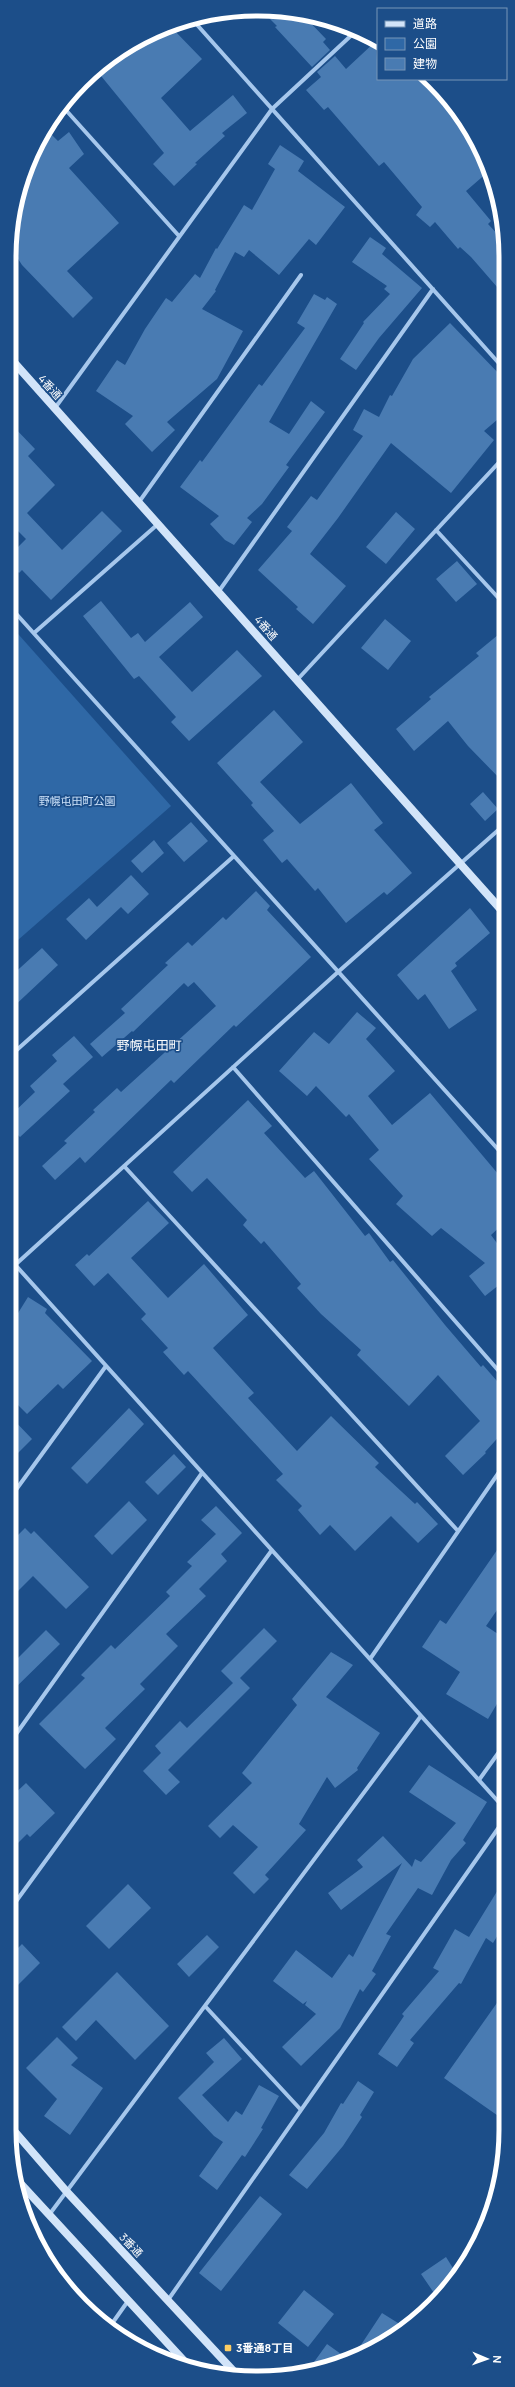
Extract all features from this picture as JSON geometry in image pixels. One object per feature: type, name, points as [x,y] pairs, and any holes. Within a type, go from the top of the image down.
[{"type":"street","points":[[196,24],[499,363]]},
{"type":"street","points":[[55,408],[272,109],[352,35]]},
{"type":"street","points":[[66,110],[180,236]]},
{"type":"street","points":[[139,502],[301,275]]},
{"type":"street","points":[[219,591],[433,290]]},
{"type":"street","name":"4番通","points":[[16,365],[499,907]]},
{"type":"street","points":[[297,680],[499,461]]},
{"type":"street","points":[[34,633],[158,524]]},
{"type":"street","points":[[436,530],[499,599]]},
{"type":"street","points":[[16,613],[499,1150]]},
{"type":"street","points":[[16,1263],[338,972],[499,829]]},
{"type":"street","points":[[16,1051],[234,856]]},
{"type":"street","points":[[233,1067],[499,1371]]},
{"type":"street","points":[[124,1166],[458,1531]]},
{"type":"street","points":[[16,1265],[499,1802]]},
{"type":"street","points":[[16,1490],[106,1366]]},
{"type":"street","points":[[370,1659],[499,1472]]},
{"type":"street","points":[[16,1734],[202,1473]]},
{"type":"street","points":[[16,1901],[272,1550]]},
{"type":"street","points":[[49,2215],[421,1716]]},
{"type":"street","points":[[479,1780],[499,1752]]},
{"type":"street","points":[[167,2300],[499,1827]]},
{"type":"street","points":[[206,2006],[301,2110]]},
{"type":"street","name":"3番通","points":[[16,2133],[67,2192],[232,2369]]},
{"type":"street","points":[[23,2186],[182,2359]]},
{"type":"street","points":[[113,2323],[128,2301]]},
{"type":"green space","name":"野幌屯田町公園","points":[[16,632],[171,806],[16,942]]},
{"type":"building","points":[[268,17],[289,18],[310,22],[326,39],[323,42],[330,50],[312,67],[275,27],[277,26]]},
{"type":"building","points":[[175,31],[202,59],[161,98],[190,131],[233,95],[247,113],[222,133],[225,136],[195,163],[197,164],[174,186],[153,164],[164,153],[100,74],[137,48]]},
{"type":"building","points":[[372,45],[376,47],[377,80],[421,80],[449,110],[467,137],[484,175],[466,191],[491,221],[488,224],[498,234],[499,289],[471,257],[460,247],[458,249],[435,222],[430,227],[416,215],[422,207],[384,162],[379,166],[328,107],[324,110],[306,90],[321,77],[317,72],[335,56],[346,69]]},
{"type":"building","points":[[69,132],[84,154],[69,168],[119,223],[67,271],[93,298],[73,318],[22,265],[16,256],[18,226],[24,195],[34,165],[50,133],[58,141]]},
{"type":"building","points":[[280,145],[304,161],[298,171],[345,207],[316,245],[309,239],[279,275],[249,250],[244,257],[235,252],[215,290],[216,291],[202,309],[243,331],[217,379],[167,422],[175,430],[152,452],[125,424],[133,416],[96,391],[117,360],[125,365],[145,329],[166,298],[172,302],[195,274],[200,278],[216,248],[217,249],[244,205],[252,210],[275,169],[268,164]]},
{"type":"building","points":[[370,237],[386,248],[382,254],[422,288],[379,338],[356,370],[340,359],[364,323],[363,322],[390,294],[384,289],[387,286],[352,262]]},
{"type":"building","points":[[314,294],[325,300],[327,297],[337,304],[269,422],[289,434],[311,401],[325,412],[286,465],[289,467],[262,504],[247,518],[252,522],[234,545],[225,540],[210,524],[219,516],[180,487],[200,460],[202,462],[259,384],[262,386],[305,328],[297,323]]},
{"type":"building","points":[[450,323],[499,374],[499,418],[484,431],[494,440],[451,493],[391,443],[338,518],[310,554],[346,586],[313,624],[296,609],[298,607],[258,570],[292,531],[287,527],[311,496],[317,500],[363,436],[353,430],[364,409],[379,417],[390,395],[392,396],[413,359]]},
{"type":"building","points":[[16,429],[35,449],[28,456],[55,485],[27,513],[62,550],[102,511],[122,531],[51,600],[22,570],[19,573],[16,570],[16,549],[26,539],[17,530],[16,531]]},
{"type":"building","points":[[396,512],[415,529],[386,564],[366,547]]},
{"type":"building","points":[[457,561],[477,584],[456,602],[436,579]]},
{"type":"building","points":[[101,601],[131,638],[138,633],[145,642],[190,602],[203,617],[159,657],[192,692],[237,650],[262,676],[189,741],[171,722],[176,717],[139,676],[134,679],[83,616]]},
{"type":"building","points":[[385,619],[411,641],[388,670],[361,648]]},
{"type":"building","points":[[499,634],[499,778],[468,746],[448,721],[414,751],[396,729],[431,699],[429,697],[479,656],[476,653]]},
{"type":"building","points":[[274,710],[303,742],[260,782],[300,824],[351,783],[383,823],[374,830],[412,873],[387,895],[384,892],[346,923],[318,888],[315,891],[287,859],[282,863],[263,840],[274,831],[251,805],[253,803],[217,763]]},
{"type":"building","points":[[483,792],[498,809],[485,821],[470,804]]},
{"type":"building","points":[[191,822],[208,841],[184,862],[167,843]]},
{"type":"building","points":[[154,840],[164,853],[142,873],[131,861]]},
{"type":"building","points":[[131,875],[149,894],[128,914],[121,907],[86,940],[66,919],[89,898],[97,907]]},
{"type":"building","points":[[256,891],[270,906],[267,910],[311,957],[236,1027],[234,1025],[174,1083],[171,1080],[85,1163],[80,1157],[55,1180],[42,1166],[67,1143],[64,1141],[95,1112],[93,1110],[117,1088],[121,1092],[216,1006],[194,982],[188,987],[184,983],[133,1032],[132,1031],[102,1057],[90,1044],[125,1013],[121,1009],[168,965],[165,963],[188,942],[192,946],[223,917],[226,920]]},
{"type":"building","points":[[470,908],[490,933],[455,963],[457,966],[451,971],[477,1010],[449,1029],[425,994],[418,1000],[397,975]]},
{"type":"building","points":[[42,948],[58,965],[16,1004],[16,972]]},
{"type":"building","points":[[357,1012],[376,1028],[366,1039],[395,1071],[368,1096],[392,1125],[430,1093],[499,1175],[499,1228],[491,1235],[499,1246],[499,1285],[485,1296],[469,1276],[485,1263],[441,1228],[432,1236],[396,1204],[403,1196],[369,1159],[379,1150],[349,1114],[346,1117],[316,1086],[307,1096],[279,1071],[314,1032],[329,1044]]},
{"type":"building","points":[[74,1036],[93,1057],[63,1084],[70,1091],[20,1137],[16,1133],[16,1110],[35,1092],[30,1086],[57,1061],[52,1055]]},
{"type":"building","points":[[248,1100],[272,1126],[264,1133],[305,1178],[314,1171],[365,1236],[369,1233],[390,1262],[393,1260],[481,1367],[483,1365],[499,1383],[499,1437],[485,1452],[486,1453],[463,1475],[445,1456],[480,1421],[438,1375],[409,1406],[357,1355],[361,1350],[321,1314],[297,1288],[301,1284],[264,1241],[261,1244],[243,1225],[247,1220],[207,1178],[192,1192],[173,1172]]},
{"type":"building","points":[[148,1201],[169,1223],[131,1258],[168,1298],[204,1264],[248,1315],[213,1348],[254,1393],[248,1398],[297,1451],[331,1416],[379,1463],[375,1467],[415,1504],[417,1502],[438,1524],[418,1543],[391,1516],[355,1551],[330,1525],[320,1535],[298,1510],[302,1506],[276,1480],[283,1474],[188,1371],[184,1375],[163,1352],[168,1348],[141,1319],[146,1314],[108,1273],[94,1286],[75,1265],[87,1254],[89,1256]]},
{"type":"building","points":[[28,1297],[47,1309],[45,1313],[92,1361],[63,1389],[58,1384],[27,1414],[16,1403],[16,1316]]},
{"type":"building","points":[[129,1408],[144,1424],[87,1484],[71,1468]]},
{"type":"building","points":[[16,1422],[32,1439],[16,1455]]},
{"type":"building","points":[[174,1454],[186,1467],[158,1495],[145,1482]]},
{"type":"building","points":[[129,1501],[147,1520],[112,1555],[94,1536]]},
{"type":"building","points":[[216,1506],[242,1533],[221,1554],[227,1561],[199,1589],[206,1596],[166,1634],[178,1646],[140,1684],[145,1689],[105,1728],[116,1739],[85,1769],[39,1724],[85,1678],[81,1675],[111,1645],[115,1649],[170,1596],[166,1592],[192,1566],[187,1562],[216,1534],[201,1520]]},
{"type":"building","points":[[25,1528],[31,1534],[34,1531],[89,1587],[66,1609],[33,1576],[16,1593],[16,1537]]},
{"type":"building","points":[[499,1547],[499,1607],[486,1626],[499,1635],[499,1700],[488,1719],[446,1694],[460,1672],[422,1647],[440,1620],[446,1624]]},
{"type":"building","points":[[264,1628],[277,1641],[240,1678],[250,1688],[168,1770],[180,1782],[166,1795],[143,1771],[161,1753],[155,1746],[180,1721],[187,1728],[233,1683],[221,1671]]},
{"type":"building","points":[[46,1630],[60,1644],[16,1687],[16,1660]]},
{"type":"building","points":[[331,1652],[353,1665],[326,1697],[380,1733],[357,1768],[358,1770],[335,1788],[327,1777],[299,1824],[306,1830],[265,1875],[269,1879],[254,1894],[233,1873],[258,1847],[233,1825],[220,1838],[208,1826],[252,1783],[242,1773],[297,1705],[292,1699]]},
{"type":"building","points":[[429,1765],[487,1802],[463,1840],[466,1843],[451,1860],[432,1895],[418,1888],[386,1934],[391,1936],[372,1971],[376,1974],[363,1992],[360,1989],[340,2028],[301,2066],[282,2047],[316,2014],[305,2005],[307,2001],[303,2004],[273,1981],[296,1950],[332,1978],[349,1954],[353,1957],[402,1863],[341,1910],[328,1893],[363,1867],[357,1860],[383,1836],[412,1867],[415,1859],[421,1862],[456,1823],[409,1792]]},
{"type":"building","points":[[26,1783],[55,1813],[30,1837],[27,1834],[16,1845],[16,1792]]},
{"type":"building","points":[[128,1884],[151,1908],[109,1949],[86,1926]]},
{"type":"building","points":[[499,1888],[499,1933],[493,1943],[486,1938],[461,1984],[459,1983],[410,2040],[414,2043],[397,2067],[378,2054],[404,2016],[402,2014],[439,1971],[433,1968],[455,1929],[469,1937]]},
{"type":"building","points":[[207,1935],[219,1947],[189,1977],[177,1964]]},
{"type":"building","points":[[22,1944],[40,1963],[16,1987],[16,1950]]},
{"type":"building","points":[[117,1972],[169,2026],[135,2060],[96,2020],[76,2041],[62,2027]]},
{"type":"building","points":[[499,2000],[499,2116],[444,2078]]},
{"type":"building","points":[[57,2037],[78,2058],[71,2065],[103,2088],[70,2135],[44,2116],[57,2099],[26,2068]]},
{"type":"building","points":[[224,2038],[242,2059],[202,2095],[228,2122],[236,2111],[242,2115],[259,2085],[279,2096],[261,2128],[263,2129],[245,2157],[242,2155],[217,2190],[199,2176],[223,2142],[214,2136],[178,2098],[214,2062],[206,2053]]},
{"type":"building","points":[[358,2081],[374,2092],[360,2115],[362,2117],[343,2146],[307,2189],[289,2175],[324,2133],[341,2103],[343,2104]]},
{"type":"building","points":[[260,2196],[282,2214],[221,2291],[199,2273]]},
{"type":"building","points":[[446,2257],[454,2270],[434,2293],[421,2274]]},
{"type":"building","points":[[304,2290],[334,2314],[308,2347],[278,2323]]},
{"type":"building","points":[[382,2313],[400,2324],[378,2339],[358,2349]]},
{"type":"building","points":[[327,2344],[343,2355],[320,2363],[312,2365]]},
{"type":"place","name":"3番通8丁目","points":[[228,2348]]},
{"type":"district","name":"野幌屯田町","points":[[149,1045]]}]
